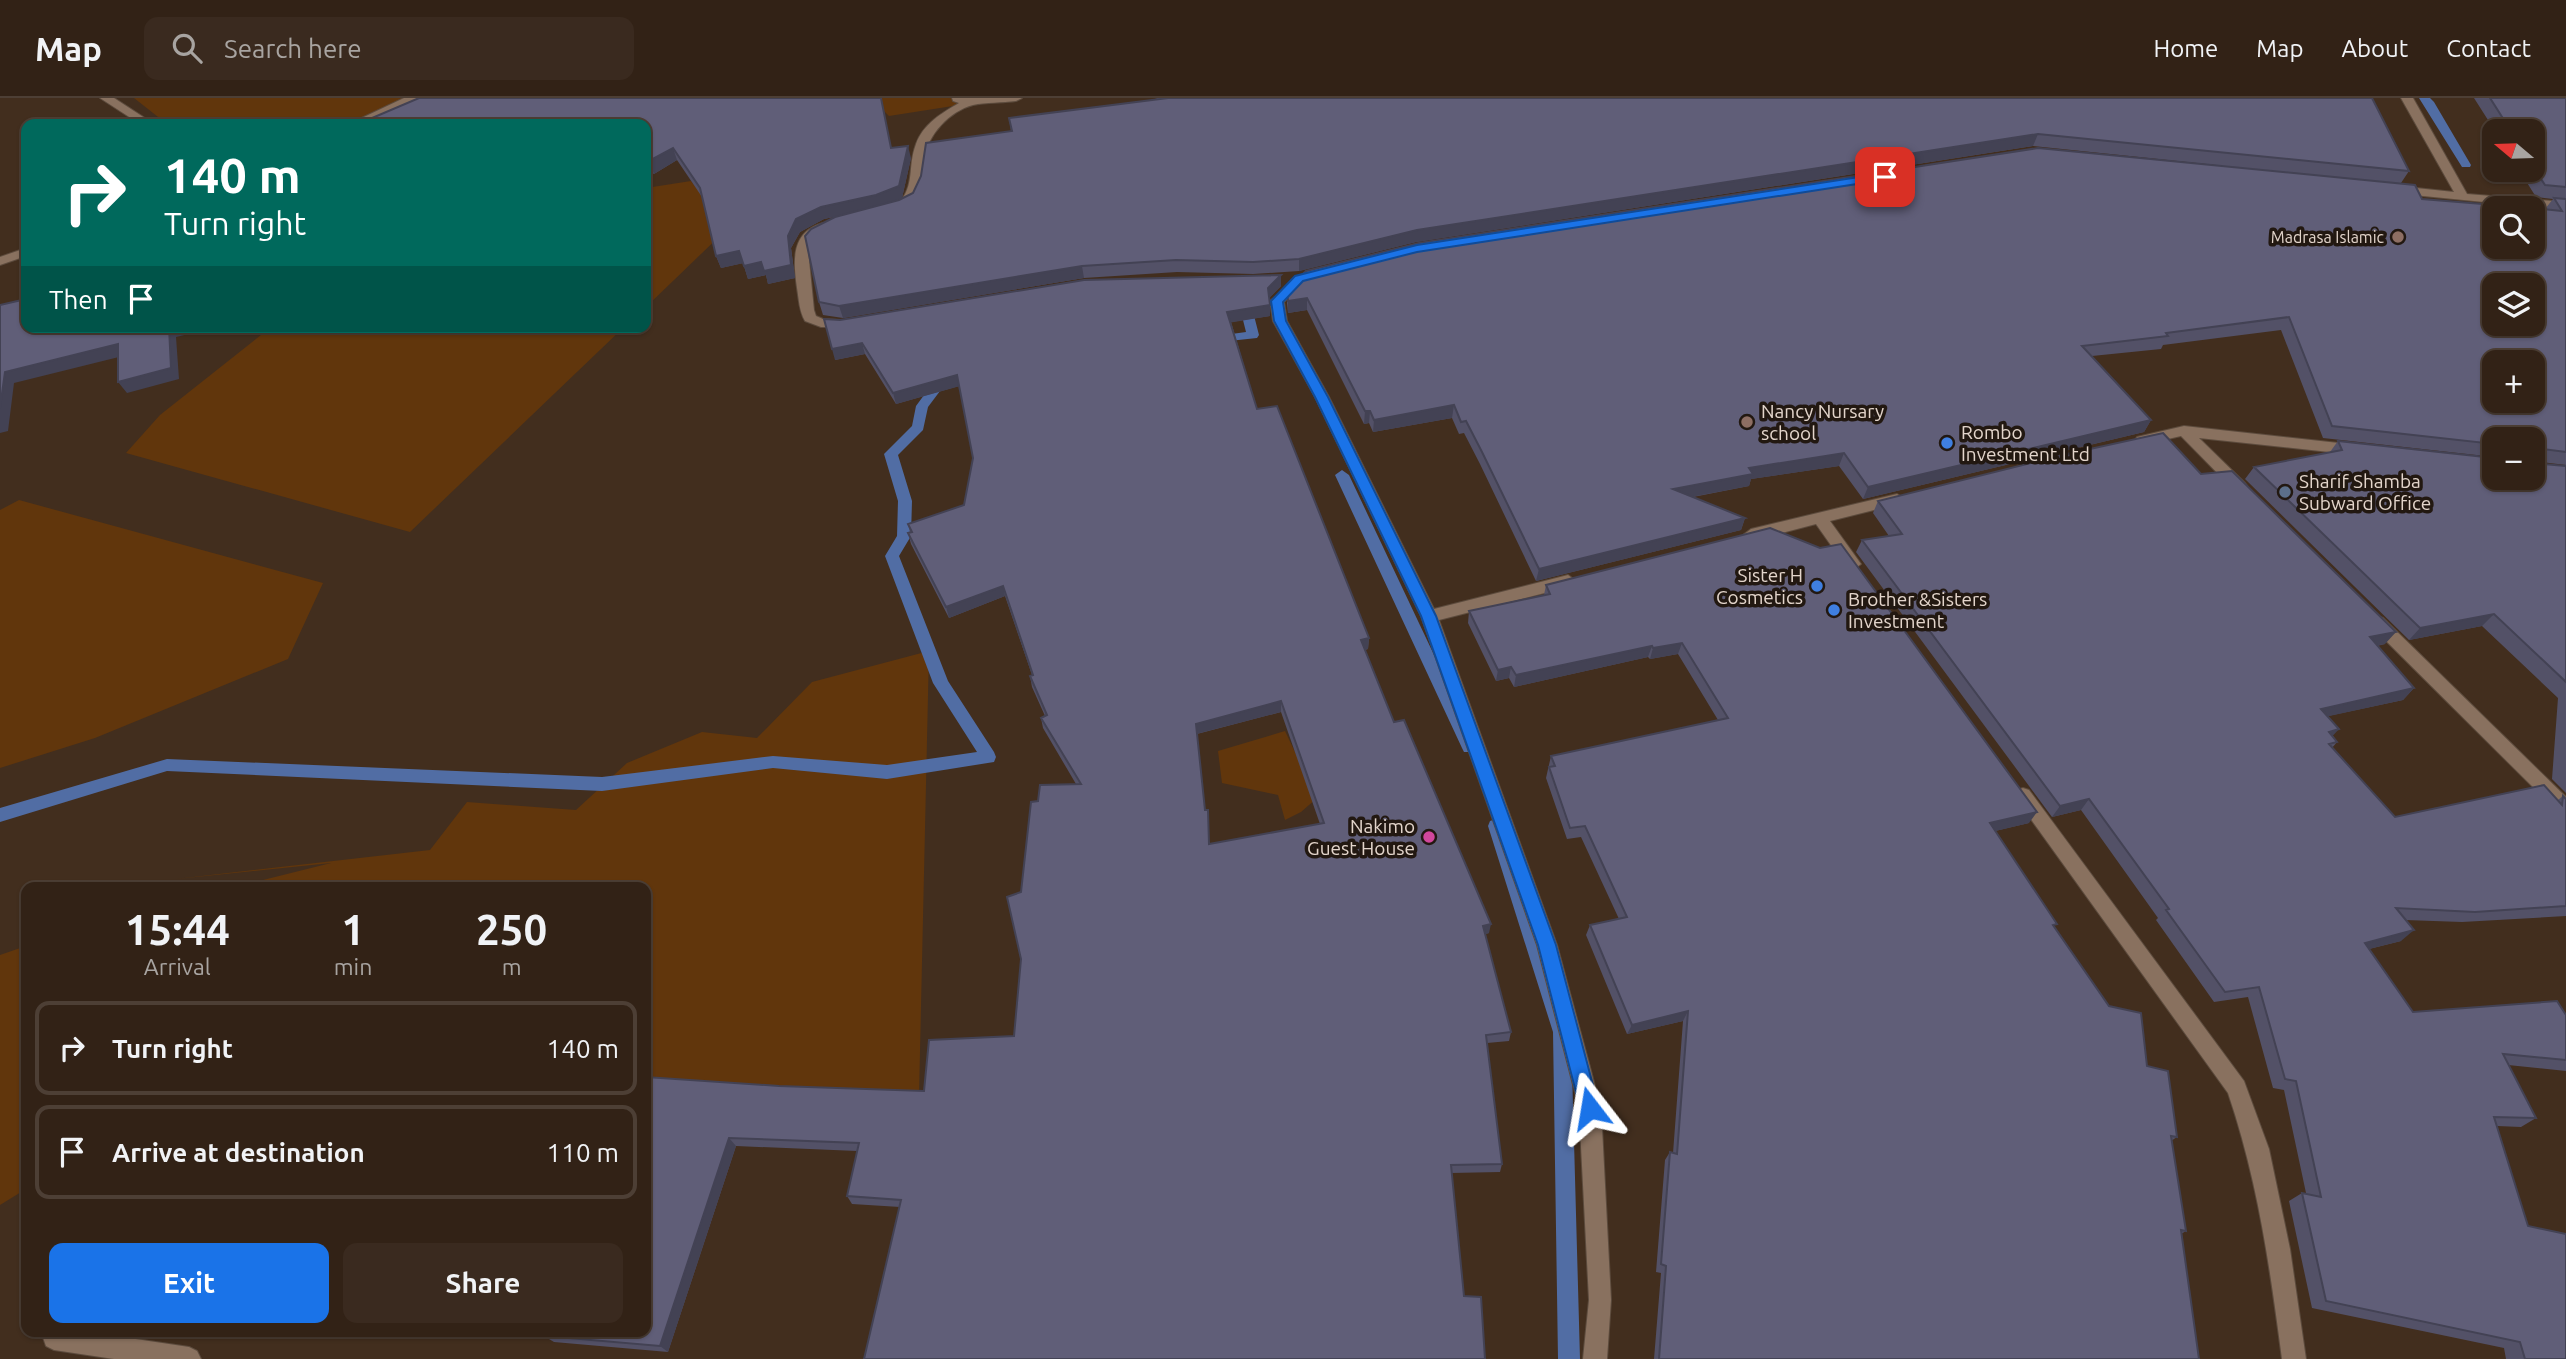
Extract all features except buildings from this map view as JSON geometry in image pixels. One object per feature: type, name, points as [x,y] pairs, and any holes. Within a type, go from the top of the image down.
[{"type":"street","points":[[106,98],[140,119]]},
{"type":"street","points":[[366,119],[413,98]]},
{"type":"street","points":[[952,98],[968,102],[1016,98]]},
{"type":"street","points":[[2407,98],[2463,197]]},
{"type":"street","points":[[891,212],[909,202],[913,195],[924,138],[932,128],[968,102]]},
{"type":"street","points":[[2380,189],[2566,206]]},
{"type":"street","points":[[841,223],[809,233],[800,248],[807,310],[810,318],[821,323],[856,323]]},
{"type":"street","points":[[0,261],[21,254]]},
{"type":"street","points":[[1276,279],[1299,278],[1325,272]]},
{"type":"street","points":[[1299,278],[1277,301],[1280,321],[1322,397],[1429,616],[1547,945],[1590,1108],[1600,1300],[1595,1359]]},
{"type":"street","points":[[2122,445],[2184,431],[2373,452]]},
{"type":"street","points":[[2184,431],[2253,499]]},
{"type":"street","points":[[1739,538],[1913,495]]},
{"type":"street","points":[[1820,518],[1861,574]]},
{"type":"street","points":[[1429,616],[1577,579]]},
{"type":"street","points":[[2360,606],[2566,809]]},
{"type":"street","points":[[2008,775],[2237,1088],[2258,1149],[2279,1249],[2294,1359]]},
{"type":"street","points":[[54,1337],[189,1359]]},
{"type":"shaded area","points":[[134,98],[413,98],[364,119],[161,119]]},
{"type":"shaded area","points":[[871,98],[1004,98],[889,116]]},
{"type":"shaded area","points":[[691,181],[728,228],[651,302],[651,187]]},
{"type":"shaded area","points":[[263,333],[618,333],[410,532],[126,453],[160,415]]},
{"type":"shaded area","points":[[19,500],[323,583],[288,659],[95,738],[0,768],[0,510]]},
{"type":"shaded area","points":[[929,651],[919,1096],[656,1082],[651,1078],[651,882],[255,882],[331,863],[176,879],[430,850],[467,802],[576,810],[627,763],[702,732],[757,738],[812,682]]},
{"type":"shaded area","points":[[1285,731],[1317,798],[1301,812],[1285,820],[1278,795],[1222,783],[1218,751]]},
{"type":"shaded area","points":[[21,948],[21,1192],[0,1205],[0,955]]},
{"type":"waterway","points":[[2424,98],[2466,165]]},
{"type":"waterway","points":[[2545,210],[2566,214]]},
{"type":"waterway","points":[[1214,340],[1253,335],[1244,300]]},
{"type":"waterway","points":[[0,815],[167,765],[602,784],[773,762],[887,772],[988,757],[941,683],[892,556],[904,536],[905,501],[891,454],[918,427],[922,406],[943,379]]},
{"type":"waterway","points":[[1342,475],[1470,748]]},
{"type":"waterway","points":[[1496,826],[1562,1032],[1569,1359]]},
{"type":"place","name":"Madrasa Islamic","points":[[2398,237]]},
{"type":"place","name":"Nancy Nursary school","points":[[1747,422]]},
{"type":"place","name":"Rombo Investment Ltd","points":[[1947,443]]},
{"type":"place","name":"Sharif Shamba Subward Office","points":[[2285,492]]},
{"type":"place","name":"Sister H Cosmetics","points":[[1817,586]]},
{"type":"place","name":"Brother &Sisters Investment","points":[[1834,610]]},
{"type":"place","name":"Nakimo Guest House","points":[[1429,837]]},
{"type":"route","points":[[1590,1108],[1547,945],[1429,616],[1322,397],[1280,321],[1277,301],[1299,278],[1417,249],[1885,177]]}]
